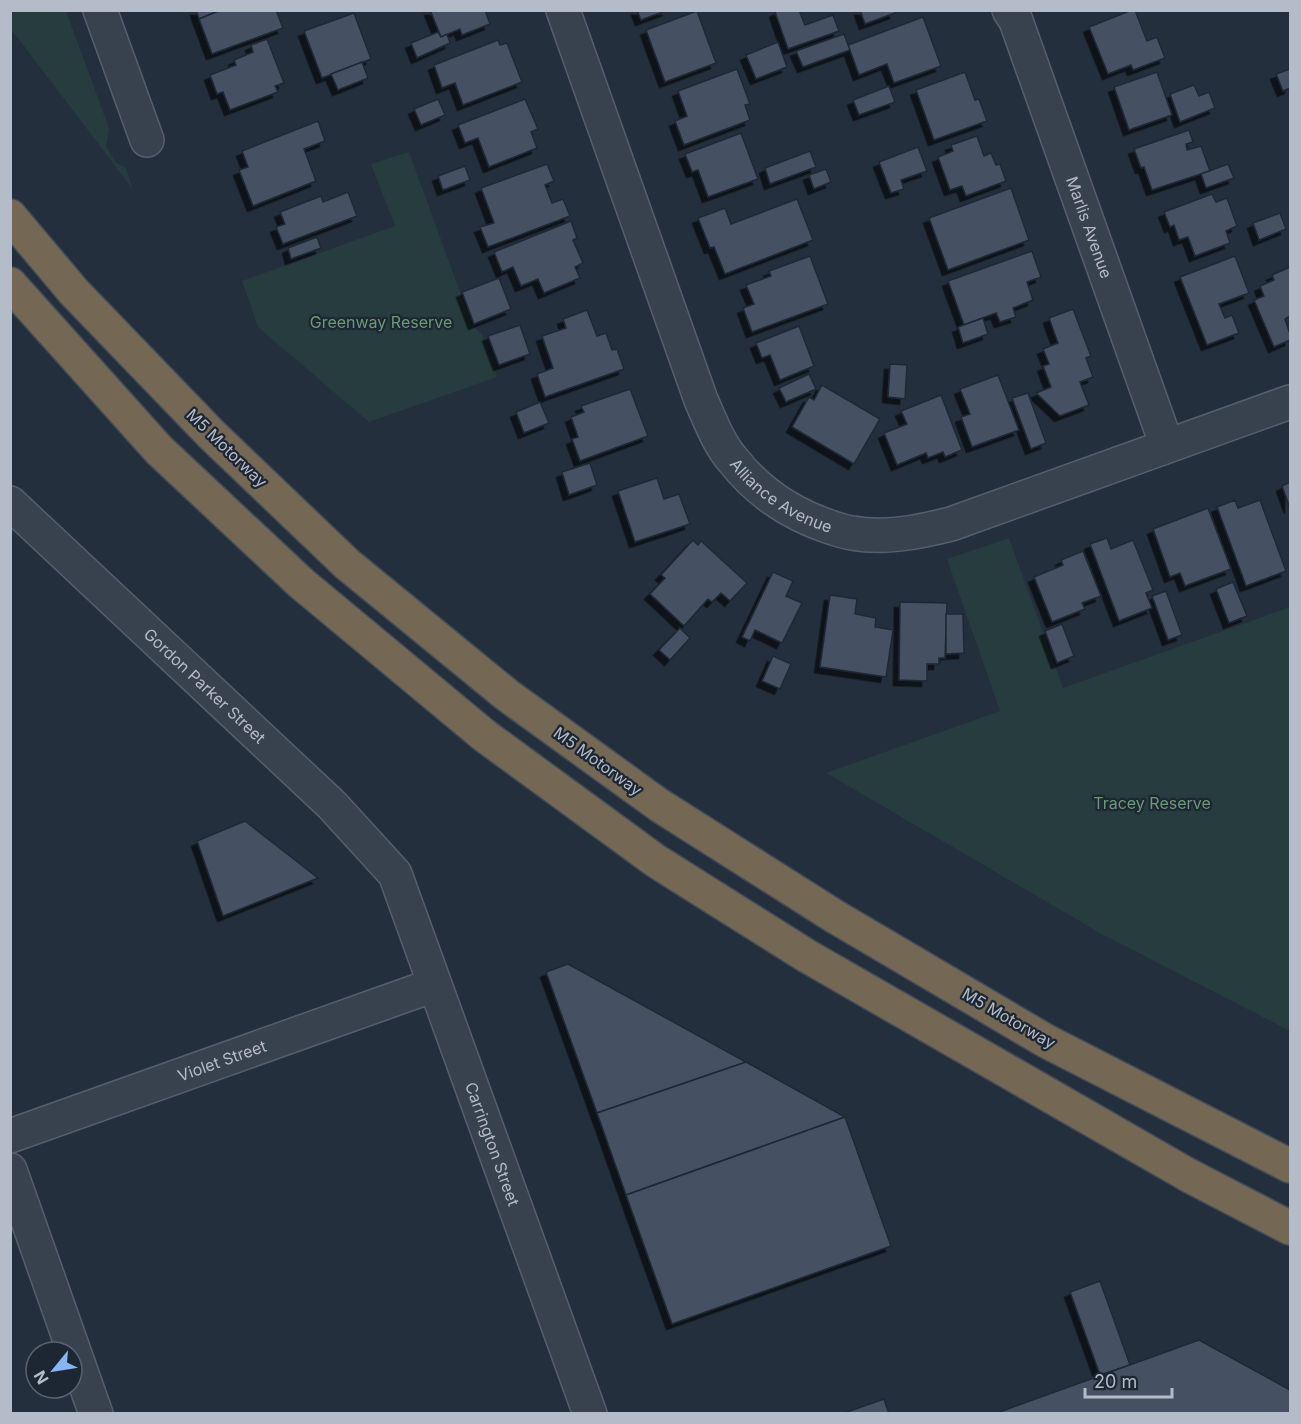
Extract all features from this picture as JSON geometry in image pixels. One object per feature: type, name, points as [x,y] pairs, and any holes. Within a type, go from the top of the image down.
[{"type":"highway","name":"M5 Motorway","points":[[10,216],[74,292],[211,434],[347,564],[507,695],[659,805],[834,916],[1046,1041],[1290,1166]]},
{"type":"highway","points":[[10,284],[168,458],[301,583],[485,736],[657,861],[807,956],[1188,1175],[1290,1228]]},
{"type":"street","points":[[100,10],[147,140]]},
{"type":"street","name":"Alliance Avenue","points":[[563,10],[713,429],[731,459],[754,484],[783,506],[815,522],[851,533],[884,535],[920,532],[951,524],[1290,402]]},
{"type":"street","name":"Marlis Avenue","points":[[1009,10],[1016,21],[1167,446]]},
{"type":"street","name":"Gordon Parker Street","points":[[10,502],[332,805],[395,874]]},
{"type":"street","name":"Carrington Street","points":[[395,874],[590,1413]]},
{"type":"street","name":"Violet Street","points":[[10,1136],[434,986]]},
{"type":"street","points":[[10,1170],[96,1413]]},
{"type":"green space","points":[[11,10],[66,11],[109,128],[106,146],[116,163],[126,168],[132,188],[11,29]]},
{"type":"green space","name":"Greenway Reserve","points":[[409,152],[472,325],[482,335],[497,377],[369,422],[258,327],[242,281],[395,226],[371,164]]},
{"type":"green space","name":"Tracey Reserve","points":[[1009,538],[1063,688],[1290,607],[1290,1031],[1100,933],[826,773],[1000,711],[947,559]]},
{"type":"building","points":[[196,10],[221,10],[199,19]]},
{"type":"building","points":[[221,10],[276,10],[283,28],[212,54],[199,19]]},
{"type":"building","points":[[430,10],[485,10],[490,24],[462,35],[460,29],[441,37]]},
{"type":"building","points":[[637,10],[668,10],[641,20]]},
{"type":"building","points":[[799,10],[805,25],[833,15],[839,31],[788,49],[775,12]]},
{"type":"building","points":[[860,10],[894,10],[895,13],[865,24]]},
{"type":"building","points":[[1135,10],[1147,41],[1157,37],[1165,58],[1133,70],[1131,65],[1108,74],[1089,27]]},
{"type":"building","points":[[697,11],[716,63],[665,82],[646,30]]},
{"type":"building","points":[[354,13],[371,59],[322,78],[304,31]]},
{"type":"building","points":[[923,17],[941,66],[894,83],[887,64],[859,75],[848,45]]},
{"type":"building","points":[[438,32],[441,37],[447,34],[450,43],[417,58],[411,43]]},
{"type":"building","points":[[844,34],[850,50],[803,67],[796,51]]},
{"type":"building","points":[[267,39],[284,83],[275,86],[278,92],[230,110],[223,92],[217,94],[210,75],[236,65],[234,60],[253,52],[251,45]]},
{"type":"building","points":[[498,40],[500,45],[507,43],[522,82],[463,105],[455,83],[442,88],[434,65]]},
{"type":"building","points":[[778,42],[787,67],[756,79],[746,55]]},
{"type":"building","points":[[362,62],[368,78],[338,90],[331,74]]},
{"type":"building","points":[[737,69],[750,104],[745,105],[750,120],[684,145],[675,121],[687,116],[678,91]]},
{"type":"building","points":[[1290,69],[1290,88],[1283,91],[1276,74]]},
{"type":"building","points":[[965,72],[975,100],[979,99],[987,121],[934,140],[916,90]]},
{"type":"building","points":[[1157,72],[1172,115],[1129,130],[1114,87]]},
{"type":"building","points":[[1194,85],[1199,96],[1209,92],[1215,108],[1180,122],[1170,94]]},
{"type":"building","points":[[889,86],[895,102],[859,115],[853,100]]},
{"type":"building","points":[[438,99],[445,115],[421,125],[414,109]]},
{"type":"building","points":[[525,99],[538,129],[531,132],[537,148],[489,167],[478,138],[465,143],[458,125]]},
{"type":"building","points":[[318,121],[325,141],[304,149],[316,181],[253,206],[239,170],[248,167],[242,151]]},
{"type":"building","points":[[1189,130],[1193,142],[1186,144],[1187,150],[1201,146],[1210,171],[1152,190],[1144,167],[1141,168],[1134,149]]},
{"type":"building","points":[[741,133],[758,179],[708,197],[698,170],[692,172],[685,154]]},
{"type":"building","points":[[977,136],[984,156],[991,153],[996,165],[1000,164],[1006,181],[966,196],[962,186],[950,190],[938,157],[953,151],[951,145]]},
{"type":"building","points":[[918,147],[927,171],[901,180],[904,189],[891,193],[879,162]]},
{"type":"building","points":[[810,151],[816,167],[770,184],[765,168]]},
{"type":"building","points":[[547,164],[554,181],[545,185],[552,203],[563,199],[570,216],[488,247],[480,227],[494,223],[481,188]]},
{"type":"building","points":[[1228,164],[1234,178],[1206,188],[1201,174]]},
{"type":"building","points":[[465,166],[470,180],[443,190],[438,176]]},
{"type":"building","points":[[826,169],[831,182],[814,189],[809,175]]},
{"type":"building","points":[[1011,188],[1029,240],[948,270],[929,218]]},
{"type":"building","points":[[348,192],[357,216],[283,244],[276,227],[285,224],[280,212],[321,196],[323,202]]},
{"type":"building","points":[[1212,194],[1216,202],[1227,198],[1237,226],[1226,231],[1230,243],[1195,256],[1188,237],[1179,240],[1174,225],[1170,227],[1164,212]]},
{"type":"building","points":[[797,199],[813,240],[725,274],[714,247],[710,248],[698,218],[725,208],[731,224]]},
{"type":"building","points":[[1280,213],[1286,229],[1259,240],[1253,223]]},
{"type":"building","points":[[571,221],[577,238],[573,240],[583,263],[575,267],[580,278],[544,293],[538,279],[521,286],[513,267],[502,272],[494,252]]},
{"type":"building","points":[[317,237],[321,248],[291,259],[288,248]]},
{"type":"building","points":[[1032,251],[1041,277],[1027,282],[1033,300],[1013,308],[1016,317],[1000,322],[996,313],[964,325],[948,281]]},
{"type":"building","points":[[810,256],[828,304],[752,332],[743,308],[754,304],[746,285],[771,276],[769,271]]},
{"type":"building","points":[[1235,256],[1249,293],[1219,304],[1225,318],[1232,315],[1239,333],[1207,345],[1180,277]]},
{"type":"building","points":[[1290,267],[1290,316],[1285,319],[1290,340],[1274,347],[1254,300],[1264,296],[1260,286],[1274,280],[1272,275]]},
{"type":"building","points":[[499,278],[511,309],[474,324],[462,292]]},
{"type":"building","points":[[1073,309],[1091,356],[1086,358],[1093,377],[1080,382],[1089,405],[1060,416],[1036,393],[1051,387],[1043,366],[1049,364],[1043,349],[1058,343],[1049,318]]},
{"type":"building","points":[[587,310],[597,336],[606,333],[612,350],[617,349],[624,369],[545,397],[537,374],[553,368],[542,336],[566,328],[563,319]]},
{"type":"building","points":[[983,318],[988,334],[963,343],[958,327]]},
{"type":"building","points":[[520,325],[530,354],[499,365],[488,336]]},
{"type":"building","points":[[799,326],[814,366],[780,380],[770,355],[762,358],[756,343]]},
{"type":"building","points":[[890,364],[907,365],[905,399],[888,397]]},
{"type":"building","points":[[809,374],[816,389],[786,402],[779,388]]},
{"type":"building","points":[[998,375],[1019,430],[972,447],[961,417],[970,414],[960,389]]},
{"type":"building","points":[[822,385],[880,419],[854,464],[792,427],[809,397],[814,400]]},
{"type":"building","points":[[630,389],[648,436],[580,461],[572,439],[578,437],[571,417],[584,412],[581,406]]},
{"type":"building","points":[[1028,393],[1046,443],[1031,449],[1012,398]]},
{"type":"building","points":[[941,395],[962,450],[945,457],[943,452],[928,458],[926,453],[897,465],[884,433],[907,424],[901,411]]},
{"type":"building","points":[[540,402],[549,423],[524,433],[516,412]]},
{"type":"building","points":[[590,463],[597,485],[569,495],[562,472]]},
{"type":"building","points":[[657,478],[664,499],[679,494],[690,524],[635,542],[618,491]]},
{"type":"building","points":[[1290,482],[1290,508],[1282,486]]},
{"type":"building","points":[[1235,500],[1238,508],[1260,500],[1286,571],[1246,586],[1217,507]]},
{"type":"building","points":[[1208,508],[1231,569],[1185,586],[1180,573],[1170,577],[1153,529]]},
{"type":"building","points":[[1107,538],[1111,549],[1133,540],[1153,590],[1146,593],[1152,608],[1119,621],[1090,544]]},
{"type":"building","points":[[693,540],[698,545],[701,541],[747,583],[730,601],[721,593],[712,602],[708,599],[684,626],[650,594],[665,578],[661,575]]},
{"type":"building","points":[[1083,551],[1101,596],[1082,603],[1085,609],[1052,622],[1034,577],[1063,565],[1061,560]]},
{"type":"building","points":[[773,572],[793,581],[786,596],[802,603],[782,643],[755,630],[750,641],[742,637]]},
{"type":"building","points":[[1233,582],[1247,616],[1229,623],[1216,589]]},
{"type":"building","points":[[1166,591],[1182,635],[1168,640],[1152,596]]},
{"type":"building","points":[[830,595],[857,599],[855,614],[876,618],[875,627],[893,630],[886,677],[820,667]]},
{"type":"building","points":[[900,602],[947,603],[945,658],[939,658],[939,664],[927,664],[927,681],[899,680]]},
{"type":"building","points":[[946,614],[963,614],[964,653],[946,654]]},
{"type":"building","points":[[1062,624],[1074,656],[1057,663],[1045,631]]},
{"type":"building","points":[[680,628],[690,638],[670,660],[659,650]]},
{"type":"building","points":[[773,656],[791,664],[780,689],[762,681]]},
{"type":"building","points":[[245,821],[318,878],[223,916],[197,841]]},
{"type":"building","points":[[568,964],[746,1062],[597,1113],[546,972]]},
{"type":"building","points":[[746,1062],[845,1117],[626,1195],[597,1113]]},
{"type":"building","points":[[845,1117],[891,1246],[672,1324],[626,1195]]},
{"type":"building","points":[[1100,1281],[1130,1365],[1100,1375],[1070,1292]]},
{"type":"building","points":[[1199,1340],[1290,1390],[1290,1414],[994,1414]]},
{"type":"building","points":[[884,1399],[889,1414],[844,1414],[844,1413]]}]
